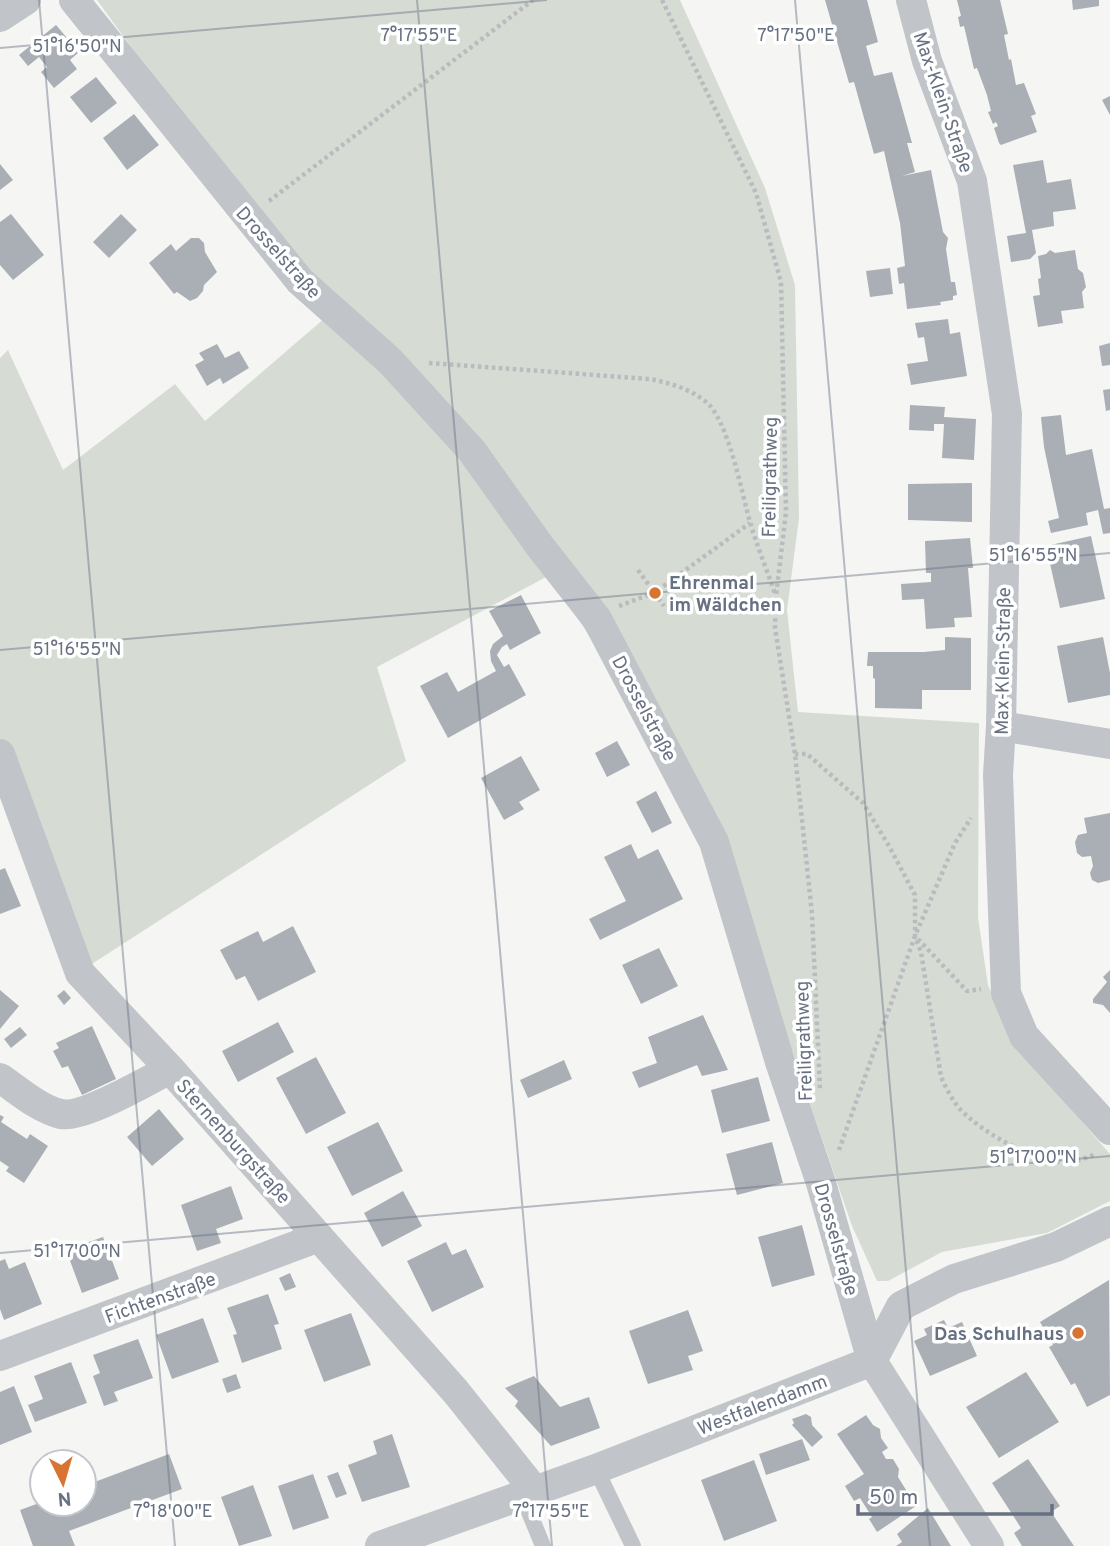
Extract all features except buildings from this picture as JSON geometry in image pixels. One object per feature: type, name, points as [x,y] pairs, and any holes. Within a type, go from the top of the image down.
[{"type":"street","points":[[0,18],[26,0]]},
{"type":"street","name":"Drosselstraße","points":[[74,0],[300,281],[390,361],[472,451],[539,545],[597,619],[714,842],[780,1062],[821,1183],[872,1361],[989,1546]]},
{"type":"street","name":"Max-Klein-Straße","points":[[911,0],[927,61],[972,181],[1007,414],[998,775],[1006,993],[1024,1036],[1105,1141]]},
{"type":"street","points":[[1001,726],[1110,744]]},
{"type":"street","name":"Sternenburgstraße","points":[[0,754],[79,973],[170,1069],[456,1392],[528,1493]]},
{"type":"street","points":[[0,1078],[41,1105],[62,1115],[83,1112],[170,1069]]},
{"type":"street","points":[[872,1361],[901,1306],[954,1279],[1056,1247],[1110,1221]]},
{"type":"street","name":"Fichtenstraße","points":[[0,1356],[319,1237]]},
{"type":"street","name":"Westfalendamm","points":[[380,1546],[596,1469],[872,1361]]},
{"type":"lane","points":[[596,1469],[633,1546]]},
{"type":"lane","points":[[528,1493],[543,1546]]},
{"type":"path","points":[[249,219],[533,0]]},
{"type":"path","name":"Freiligrathweg","points":[[662,0],[756,193],[781,282],[786,512],[775,628],[795,754],[812,914],[820,1093]]},
{"type":"path","points":[[390,361],[650,379],[679,386],[707,402],[723,430],[734,460],[750,523],[776,596]]},
{"type":"path","points":[[618,606],[654,593],[750,523]]},
{"type":"path","points":[[638,570],[664,606]]},
{"type":"path","points":[[795,754],[807,754],[863,803],[915,895],[915,936],[921,952],[941,1077],[960,1109],[997,1139],[1049,1160],[1070,1162],[1105,1141]]},
{"type":"path","points":[[821,1183],[842,1146],[915,936],[955,843],[998,775]]},
{"type":"path","points":[[915,936],[967,991],[979,989],[1006,993]]},
{"type":"shaded area","points":[[97,0],[680,0],[765,188],[795,285],[799,518],[787,610],[798,712],[979,723],[978,917],[988,985],[1012,1042],[1110,1154],[1110,1201],[1047,1233],[942,1252],[888,1281],[877,1281],[852,1226],[719,838],[550,575],[377,667],[406,761],[81,971],[0,752],[0,358],[8,350],[63,470],[175,384],[205,421],[326,317]]},
{"type":"place","name":"Ehrenmal im Wäldchen","points":[[655,593]]},
{"type":"place","name":"Das Schulhaus","points":[[1078,1333]]}]
